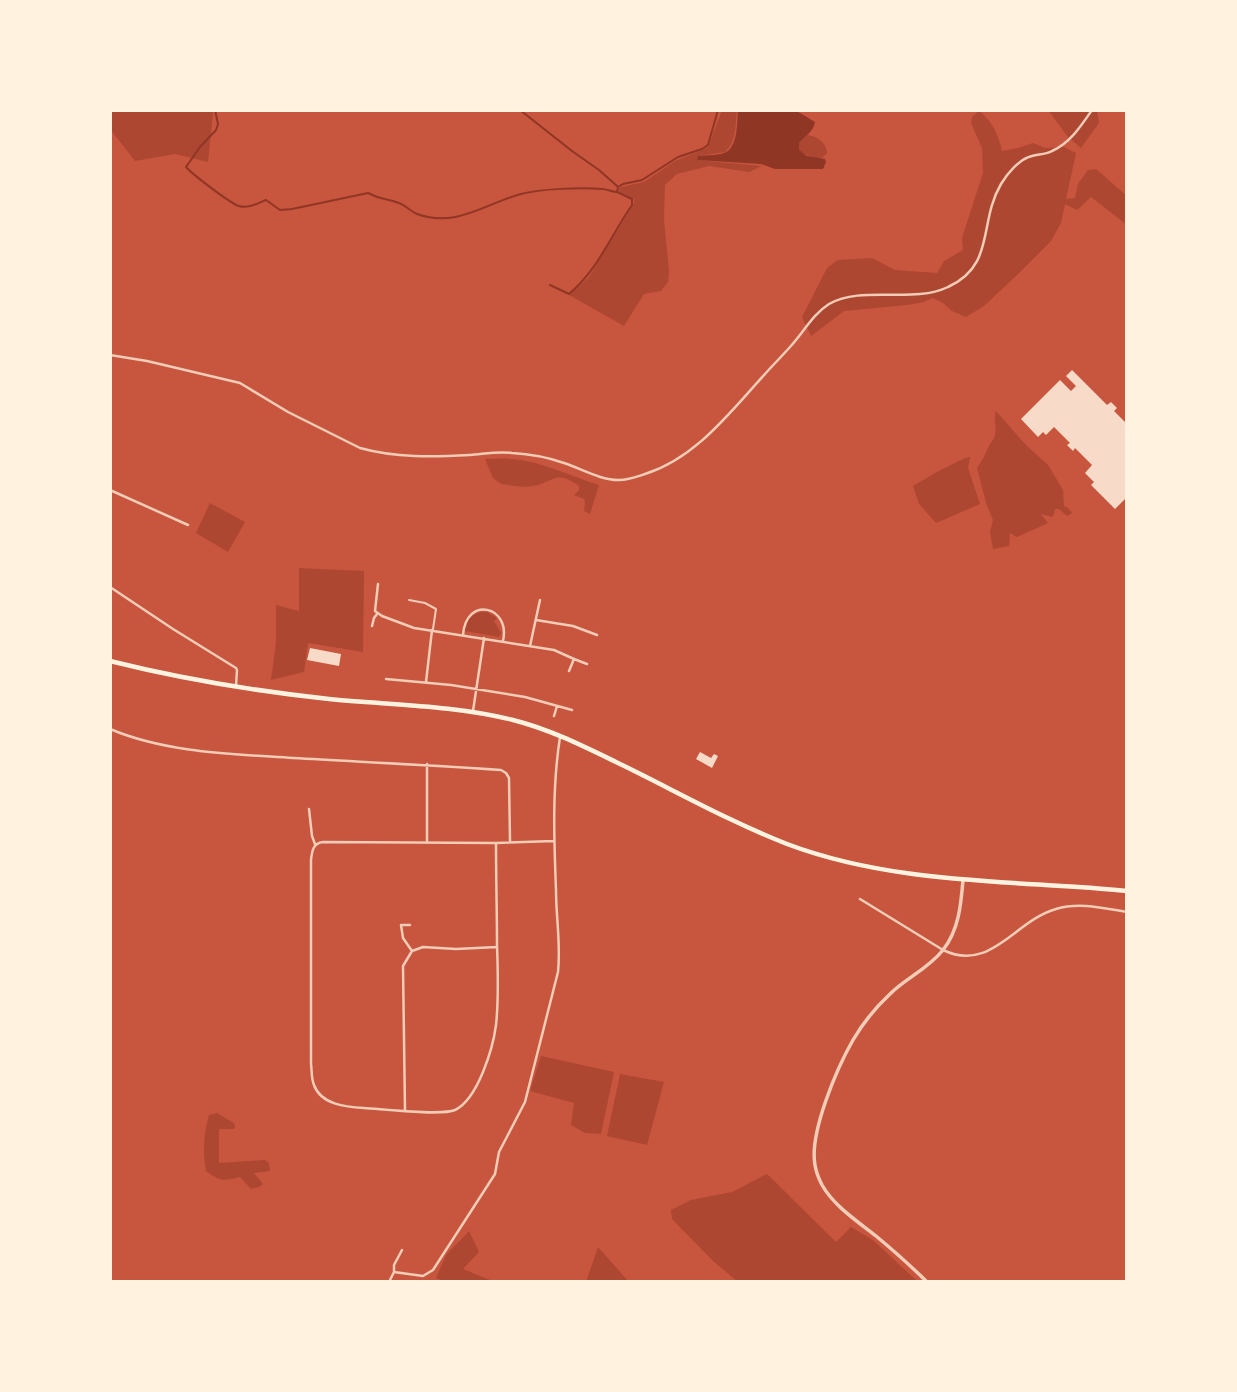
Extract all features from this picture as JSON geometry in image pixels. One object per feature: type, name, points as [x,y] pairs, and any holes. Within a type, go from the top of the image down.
[{"type":"main road","points":[[110,661],[236,687],[473,712],[513,720],[585,747],[726,817],[788,844],[876,869],[963,880],[1127,891]]},
{"type":"street","points":[[110,355],[240,383],[288,412],[360,448],[396,455],[429,457],[505,452],[526,454],[547,458],[603,478],[626,480],[676,460],[703,440],[790,348],[821,310],[832,303],[845,298],[864,296],[933,293],[946,289],[965,277],[979,260],[993,202],[1007,176],[1024,159],[1052,152],[1070,139],[1092,110]]},
{"type":"street","points":[[110,490],[188,525]]},
{"type":"street","points":[[175,519],[178,513]]},
{"type":"street","points":[[377,614],[378,584]]},
{"type":"street","points":[[110,587],[236,668],[236,687]]},
{"type":"street","points":[[530,646],[540,600]]},
{"type":"street","points":[[463,635],[468,616],[486,610],[500,620],[504,631],[503,641]]},
{"type":"street","points":[[372,626],[377,614]]},
{"type":"street","points":[[377,614],[414,628],[554,650],[587,664]]},
{"type":"street","points":[[536,620],[573,626],[597,635]]},
{"type":"street","points":[[426,683],[433,630]]},
{"type":"street","points":[[473,712],[484,638]]},
{"type":"street","points":[[569,671],[574,659]]},
{"type":"street","points":[[386,678],[525,697],[572,710]]},
{"type":"street","points":[[554,716],[557,706]]},
{"type":"street","points":[[110,729],[180,748],[205,751],[501,770],[509,778],[510,842]]},
{"type":"street","points":[[394,1272],[423,1276],[433,1270],[495,1174],[499,1152],[525,1102],[558,972],[560,952],[554,794],[560,737]]},
{"type":"street","points":[[427,764],[427,842]]},
{"type":"street","points":[[309,809],[312,836],[316,845]]},
{"type":"street","points":[[496,843],[498,982],[495,1028],[492,1044],[473,1092],[455,1110],[436,1112],[342,1107],[325,1098],[313,1084],[311,1053],[311,874],[312,854],[316,845],[323,842],[554,841]]},
{"type":"street","points":[[927,1282],[828,1194],[816,1171],[814,1158],[818,1126],[842,1061],[855,1037],[880,1004],[943,950],[951,937],[960,911],[963,880]]},
{"type":"street","points":[[860,899],[943,950],[960,956],[985,952],[1027,923],[1046,912],[1061,908],[1084,906],[1127,912]]},
{"type":"street","points":[[410,925],[399,925],[403,938],[412,951]]},
{"type":"street","points":[[405,1110],[403,966],[412,951],[423,947],[497,947]]},
{"type":"street","points":[[389,1282],[402,1250]]},
{"type":"lane","points":[[409,600],[425,603],[436,609],[433,630]]},
{"type":"shaded area","points":[[110,110],[211,110],[213,113],[208,162],[175,154],[135,161],[110,129]]},
{"type":"shaded area","points":[[722,110],[737,110],[732,143],[725,152],[698,156],[697,160],[762,166],[749,172],[709,166],[677,174],[665,185],[664,220],[669,271],[668,282],[661,291],[644,294],[624,326],[569,295],[589,277],[634,203],[634,199],[619,192],[619,189],[644,182],[675,161],[708,147]]},
{"type":"shaded area","points":[[738,110],[795,110],[815,122],[811,131],[799,143],[799,150],[807,156],[825,159],[823,169],[775,169],[761,164],[697,160],[698,156],[728,151],[734,142]]},
{"type":"shaded area","points":[[1048,110],[1097,110],[1099,123],[1081,148],[1068,137]]},
{"type":"shaded area","points":[[979,111],[994,129],[1002,151],[1033,143],[1045,148],[1064,147],[1076,153],[1066,199],[1075,198],[1078,184],[1088,170],[1096,169],[1127,196],[1127,225],[1091,197],[1077,210],[1065,204],[1061,223],[1051,241],[984,306],[966,317],[933,298],[907,305],[844,311],[811,336],[802,317],[827,268],[838,260],[872,258],[895,270],[937,273],[944,261],[963,250],[962,238],[983,173],[982,148],[971,123],[972,117]]},
{"type":"shaded area","points":[[808,135],[825,146],[827,153],[822,158],[799,151],[799,143]]},
{"type":"shaded area","points":[[996,411],[1048,465],[1063,490],[1064,506],[1072,513],[1067,516],[1055,509],[1052,517],[1041,514],[1048,523],[1017,537],[1010,533],[1009,546],[993,549],[990,532],[993,520],[977,468],[994,437]]},
{"type":"shaded area","points":[[970,457],[968,468],[980,504],[936,523],[919,504],[913,486]]},
{"type":"shaded area","points":[[485,459],[535,463],[599,485],[590,514],[584,511],[584,499],[574,495],[579,486],[571,481],[560,477],[529,487],[501,484],[493,478]]},
{"type":"shaded area","points":[[210,503],[245,522],[228,552],[196,533]]},
{"type":"shaded area","points":[[299,568],[364,571],[363,652],[308,643],[304,672],[271,680],[276,642],[276,605],[299,611]]},
{"type":"shaded area","points":[[480,612],[487,612],[497,618],[494,621],[501,633],[499,637],[465,631],[469,619]]},
{"type":"shaded area","points":[[541,1056],[614,1072],[601,1134],[585,1133],[571,1125],[574,1103],[530,1091]]},
{"type":"shaded area","points":[[620,1074],[664,1082],[647,1145],[607,1136]]},
{"type":"shaded area","points":[[217,1113],[234,1123],[235,1127],[219,1129],[219,1163],[265,1160],[269,1163],[270,1171],[254,1173],[263,1184],[259,1187],[251,1189],[240,1177],[222,1180],[206,1171],[206,1129],[209,1115]]},
{"type":"shaded area","points":[[767,1174],[836,1242],[851,1227],[873,1240],[918,1282],[738,1282],[672,1219],[671,1210],[691,1200],[732,1192]]},
{"type":"shaded area","points":[[469,1231],[479,1252],[463,1269],[495,1282],[445,1282],[436,1278],[446,1255]]},
{"type":"shaded area","points":[[598,1247],[629,1282],[586,1282]]},
{"type":"building","points":[[1072,370],[1107,405],[1111,402],[1117,408],[1114,411],[1127,424],[1127,497],[1115,509],[1091,485],[1094,482],[1085,473],[1092,465],[1075,448],[1073,451],[1067,445],[1070,443],[1054,427],[1046,435],[1043,432],[1038,437],[1021,419],[1060,380],[1071,391],[1076,386],[1066,376]]},
{"type":"building","points":[[310,648],[341,654],[339,666],[307,660]]},
{"type":"building","points":[[700,752],[711,758],[714,754],[718,756],[712,768],[696,759]]},
{"type":"waterway","points":[[215,110],[218,124],[216,130],[186,167],[235,204],[246,207],[266,200],[280,210],[368,193],[394,201],[417,214],[431,218],[470,213],[529,192],[583,188],[617,192],[618,187],[623,184],[642,180],[678,157],[708,145],[718,110]]},
{"type":"waterway","points":[[520,110],[617,186]]},
{"type":"waterway","points":[[550,285],[569,294],[596,263],[632,205],[632,199],[617,192]]}]
